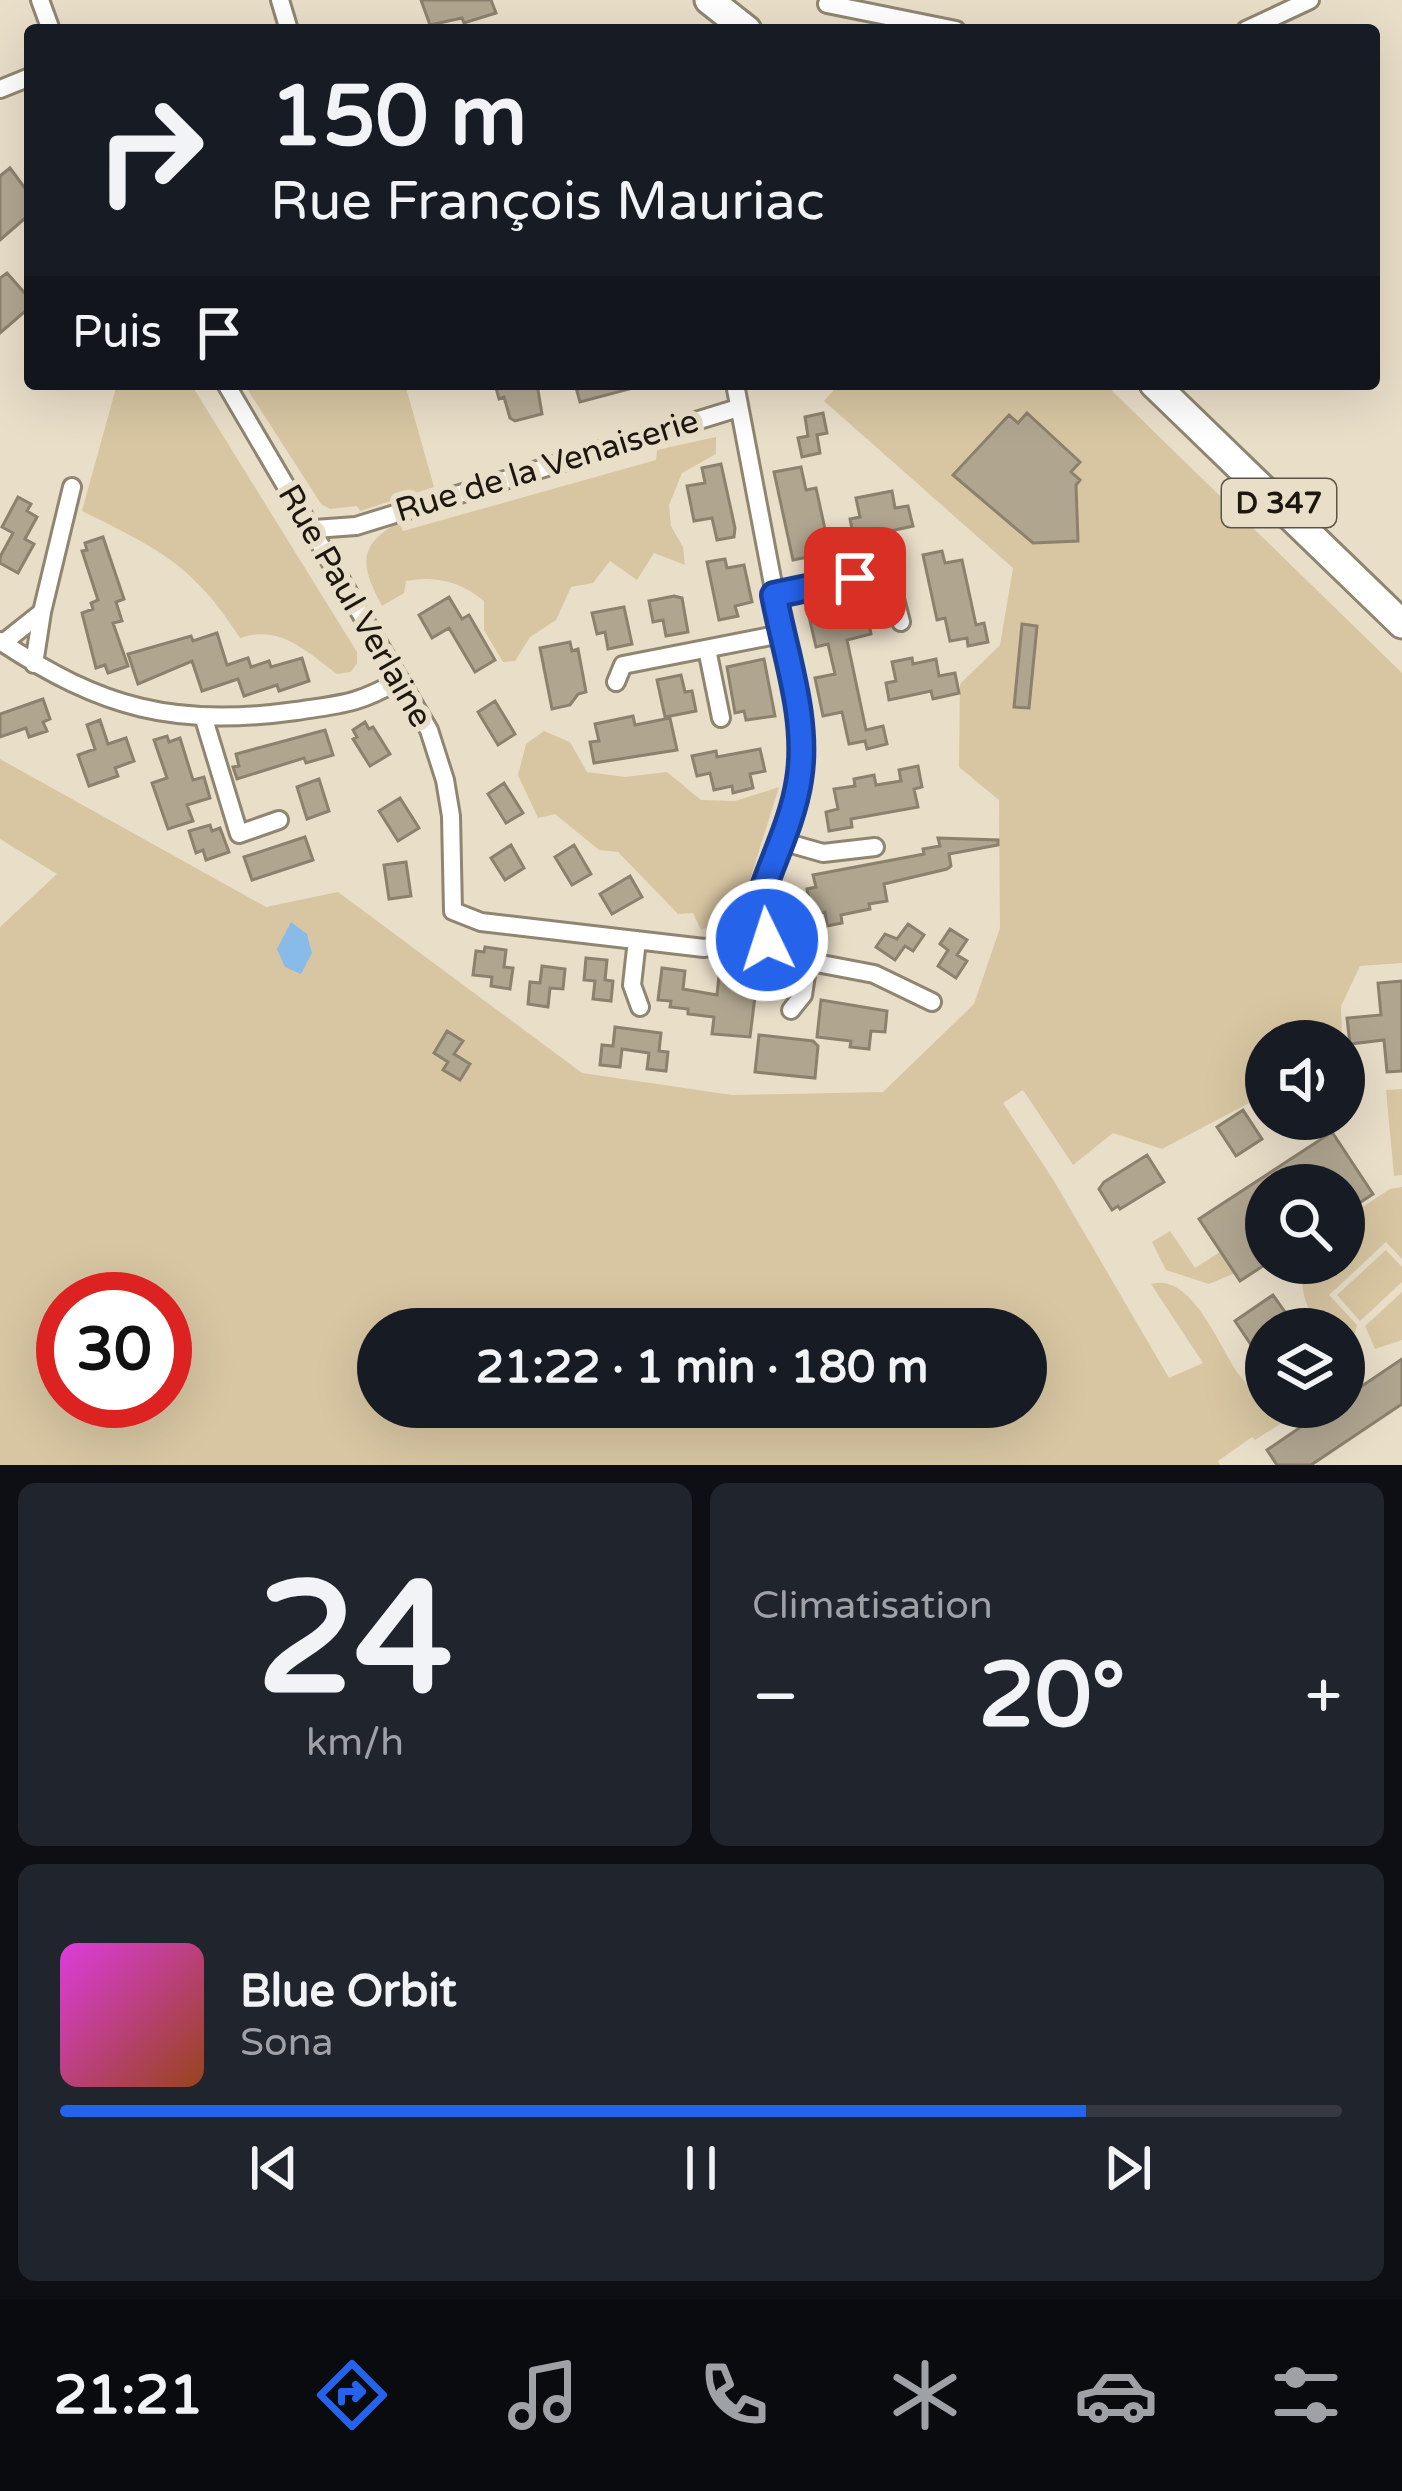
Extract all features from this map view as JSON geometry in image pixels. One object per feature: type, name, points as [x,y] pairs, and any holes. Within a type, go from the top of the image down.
[{"type":"main road","points":[[719,1],[741,24]]},
{"type":"main road","points":[[719,1],[760,24]]},
{"type":"main road","name":"D 347","points":[[1160,390],[1402,623]]},
{"type":"street","points":[[1259,24],[1310,0]]},
{"type":"street","points":[[827,4],[926,24]]},
{"type":"street","name":"Rue Paul Verlaine","points":[[230,390],[429,730],[451,816],[453,911],[481,922],[637,940]]},
{"type":"street","points":[[736,390],[802,737],[799,783],[754,926],[742,932],[740,943]]},
{"type":"street","name":"Rue de la Venaiserie","points":[[314,529],[356,526],[738,408]]},
{"type":"street","points":[[34,664],[72,487]]},
{"type":"street","name":"Rue de la Venaiserie","points":[[331,559],[356,526]]},
{"type":"street","points":[[774,595],[888,572],[901,622]]},
{"type":"street","points":[[42,612],[1,642],[71,685],[204,719],[355,703],[400,680]]},
{"type":"street","points":[[616,682],[622,665],[781,634]]},
{"type":"street","points":[[707,649],[721,718]]},
{"type":"street","points":[[204,719],[239,834],[279,820]]},
{"type":"street","points":[[781,842],[823,853],[875,847]]},
{"type":"street","points":[[754,926],[765,933],[766,944]]},
{"type":"street","points":[[640,1007],[632,986],[637,940],[710,949],[740,943]]},
{"type":"street","points":[[740,943],[752,953],[766,944]]},
{"type":"street","points":[[766,944],[785,956],[874,974],[932,1002]]},
{"type":"street","points":[[791,1010],[803,995],[808,962]]},
{"type":"shaded area","points":[[115,390],[195,390],[357,652],[357,663],[351,672],[337,674],[280,637],[240,638],[190,575],[132,536],[82,511]]},
{"type":"shaded area","points":[[248,390],[407,390],[434,487],[360,511],[357,506],[330,509],[321,504]]},
{"type":"shaded area","points":[[834,390],[1111,390],[1402,673],[1402,963],[1360,966],[1341,1006],[1341,1020],[1245,1020],[1245,1105],[1162,1149],[1113,1133],[1073,1165],[1023,1090],[1003,1103],[1169,1378],[1203,1363],[1151,1284],[1166,1283],[1180,1290],[1204,1316],[1245,1381],[1245,1428],[1274,1428],[1255,1440],[1252,1437],[1218,1461],[1220,1465],[0,1465],[0,927],[57,874],[0,839],[0,759],[266,907],[338,892],[582,1073],[732,1095],[883,1092],[974,1004],[1000,928],[999,800],[959,767],[960,684],[1000,645],[1013,568],[824,401]]},
{"type":"shaded area","points":[[716,437],[716,454],[682,473],[669,505],[685,565],[654,553],[637,580],[610,561],[593,583],[571,587],[556,620],[530,637],[515,661],[503,662],[484,630],[484,601],[467,589],[438,580],[406,581],[404,593],[382,606],[375,592],[367,569],[369,549],[399,522],[403,531],[656,460],[657,450]]},
{"type":"shaded area","points":[[544,731],[570,742],[587,772],[625,777],[667,772],[701,800],[735,801],[779,787],[739,915],[701,930],[693,913],[678,914],[618,852],[599,850],[555,814],[538,818],[518,775],[526,744]]},
{"type":"shaded area","points":[[1402,1089],[1402,1175],[1394,1176],[1386,1090]]},
{"type":"shaded area","points":[[1402,1187],[1402,1259],[1386,1242],[1365,1262],[1365,1205]]},
{"type":"shaded area","points":[[1170,1231],[1195,1268],[1220,1252],[1235,1273],[1209,1284],[1166,1270],[1152,1242]]},
{"type":"shaded area","points":[[1386,1250],[1402,1267],[1402,1282],[1365,1316],[1365,1308],[1348,1308],[1337,1295],[1349,1284],[1365,1284],[1365,1269]]},
{"type":"shaded area","points":[[1303,1284],[1341,1284],[1329,1295],[1341,1308],[1308,1308]]},
{"type":"shaded area","points":[[1402,1292],[1402,1340],[1375,1349],[1365,1326]]},
{"type":"water","points":[[291,922],[307,934],[312,953],[301,974],[285,967],[277,949]]},
{"type":"building","points":[[421,0],[491,0],[496,13],[464,23],[462,18],[430,24]]},
{"type":"building","points":[[10,168],[24,187],[24,219],[0,240],[0,176]]},
{"type":"building","points":[[7,273],[24,292],[24,312],[0,333],[0,278]]},
{"type":"building","points":[[497,390],[538,390],[542,414],[515,421],[504,397],[499,399]]},
{"type":"building","points":[[577,390],[625,390],[580,402]]},
{"type":"building","points":[[823,413],[827,433],[817,435],[820,453],[802,457],[798,438],[808,436],[805,417]]},
{"type":"building","points":[[1027,413],[1080,462],[1071,472],[1080,480],[1076,485],[1078,541],[1033,543],[953,475],[1009,415],[1018,423]]},
{"type":"building","points":[[721,464],[735,528],[734,537],[717,540],[712,518],[694,521],[687,486],[705,483],[702,468]]},
{"type":"building","points":[[801,467],[806,490],[816,488],[832,561],[815,565],[813,556],[793,560],[774,472]]},
{"type":"building","points":[[892,491],[895,508],[908,506],[913,526],[854,539],[850,519],[860,517],[856,498]]},
{"type":"building","points":[[18,497],[31,504],[27,511],[37,517],[25,539],[34,544],[18,573],[0,563],[0,557],[13,533],[2,527]]},
{"type":"building","points":[[103,537],[124,599],[116,602],[122,621],[113,623],[128,666],[108,673],[105,665],[96,668],[82,613],[93,609],[91,603],[98,600],[82,551],[87,550],[85,543]]},
{"type":"building","points":[[942,551],[945,563],[962,560],[976,625],[984,623],[988,642],[968,646],[967,638],[950,641],[945,618],[937,620],[923,555]]},
{"type":"building","points":[[725,559],[727,568],[744,565],[752,602],[735,606],[738,616],[719,620],[707,562]]},
{"type":"building","points":[[449,597],[462,619],[469,615],[495,660],[475,672],[449,628],[432,638],[419,615]]},
{"type":"building","points":[[853,597],[858,615],[867,613],[871,634],[847,640],[866,730],[883,726],[887,744],[867,749],[865,741],[849,744],[842,712],[823,716],[815,678],[835,674],[828,644],[816,647],[808,612]]},
{"type":"building","points":[[682,598],[688,632],[666,636],[663,620],[653,622],[649,601]]},
{"type":"building","points":[[624,607],[632,644],[608,649],[605,632],[597,634],[592,613]]},
{"type":"building","points":[[1022,624],[1037,626],[1029,708],[1014,707]]},
{"type":"building","points":[[217,633],[227,665],[248,658],[251,667],[269,661],[271,667],[302,658],[309,681],[244,696],[238,679],[202,691],[192,661],[138,684],[128,654]]},
{"type":"building","points":[[570,642],[572,651],[578,649],[586,692],[570,705],[552,709],[540,648]]},
{"type":"building","points":[[912,658],[913,664],[936,659],[939,676],[955,673],[959,693],[933,699],[931,691],[889,700],[886,683],[896,681],[892,662]]},
{"type":"building","points":[[764,659],[775,716],[746,720],[744,711],[735,713],[727,667]]},
{"type":"building","points":[[681,675],[685,692],[692,691],[696,711],[665,717],[657,680]]},
{"type":"building","points":[[43,699],[50,719],[43,722],[47,731],[29,737],[26,728],[0,737],[0,714]]},
{"type":"building","points":[[495,701],[515,734],[498,745],[478,712]]},
{"type":"building","points":[[633,716],[635,725],[670,718],[677,750],[594,763],[590,742],[599,741],[595,724]]},
{"type":"building","points":[[100,720],[108,744],[126,738],[134,761],[115,768],[118,776],[89,786],[78,755],[95,749],[87,725]]},
{"type":"building","points":[[365,722],[390,754],[370,766],[353,739],[357,737],[353,730]]},
{"type":"building","points":[[325,730],[333,755],[306,763],[304,758],[237,779],[236,754]]},
{"type":"building","points":[[167,736],[169,742],[180,738],[193,780],[204,777],[210,798],[187,805],[193,821],[168,829],[152,783],[167,778],[154,740]]},
{"type":"building","points":[[760,749],[765,771],[750,774],[753,788],[733,793],[732,786],[714,790],[710,773],[697,776],[692,756]]},
{"type":"building","points":[[918,766],[922,787],[914,789],[918,807],[851,819],[852,827],[829,831],[826,812],[838,809],[834,789],[855,786],[854,779],[874,775],[876,785],[901,781],[899,770]]},
{"type":"building","points":[[319,779],[329,811],[307,819],[297,787]]},
{"type":"building","points":[[504,783],[523,813],[506,823],[488,794]]},
{"type":"building","points":[[400,798],[419,828],[398,841],[379,811]]},
{"type":"building","points":[[210,825],[212,831],[220,828],[229,852],[206,860],[203,850],[196,853],[189,831]]},
{"type":"building","points":[[305,837],[313,860],[252,880],[244,857]]},
{"type":"building","points":[[938,838],[998,840],[998,845],[949,854],[947,869],[884,884],[887,901],[841,915],[842,923],[827,926],[825,912],[812,915],[807,889],[816,887],[813,875],[924,854],[923,849],[940,846]]},
{"type":"building","points":[[511,845],[524,868],[505,880],[491,858]]},
{"type":"building","points":[[574,845],[591,874],[572,885],[555,857]]},
{"type":"building","points":[[406,862],[411,896],[389,899],[384,865]]},
{"type":"building","points":[[630,876],[642,897],[612,914],[600,894]]},
{"type":"building","points":[[908,924],[924,935],[913,951],[905,946],[895,960],[876,947],[885,934],[897,939]]},
{"type":"building","points":[[950,929],[967,940],[957,955],[967,961],[956,978],[938,966],[948,950],[940,944]]},
{"type":"building","points":[[485,947],[506,950],[504,967],[513,968],[510,989],[491,986],[492,977],[473,975],[476,951],[484,952]]},
{"type":"building","points":[[586,958],[607,960],[605,980],[613,981],[611,1001],[593,999],[595,981],[584,980]]},
{"type":"building","points":[[542,966],[565,969],[563,989],[550,988],[548,1007],[528,1004],[530,982],[540,983]]},
{"type":"building","points":[[720,966],[732,967],[731,976],[740,977],[739,986],[756,988],[750,1037],[712,1034],[714,1017],[688,1014],[688,1009],[670,1007],[671,1001],[658,1000],[662,968],[685,971],[683,989],[717,995]]},
{"type":"building","points":[[1402,981],[1402,1071],[1387,1072],[1384,1040],[1365,1042],[1365,1020],[1347,1020],[1381,1015],[1378,983]]},
{"type":"building","points":[[821,1000],[887,1011],[885,1032],[871,1031],[869,1049],[850,1047],[851,1041],[817,1037]]},
{"type":"building","points":[[615,1027],[661,1033],[659,1051],[668,1052],[666,1071],[647,1069],[649,1053],[622,1049],[620,1067],[600,1065],[602,1045],[613,1046]]},
{"type":"building","points":[[447,1031],[463,1041],[454,1054],[470,1064],[460,1080],[443,1070],[448,1062],[434,1053]]},
{"type":"building","points":[[759,1035],[813,1041],[818,1046],[815,1078],[755,1072]]},
{"type":"building","points":[[1243,1110],[1245,1140],[1260,1140],[1236,1156],[1217,1127]]},
{"type":"building","points":[[1320,1140],[1337,1140],[1353,1164],[1283,1164]]},
{"type":"building","points":[[1147,1155],[1164,1182],[1112,1210],[1099,1189]]},
{"type":"building","points":[[1245,1189],[1245,1278],[1240,1281],[1199,1219]]},
{"type":"building","points":[[1273,1295],[1282,1308],[1254,1308]]},
{"type":"building","points":[[1245,1314],[1245,1336],[1235,1321]]},
{"type":"building","points":[[1402,1359],[1402,1404],[1311,1465],[1277,1465],[1267,1450],[1299,1428],[1365,1428],[1365,1384]]},
{"type":"route","points":[[767,940],[762,929],[754,926],[755,914],[793,806],[802,760],[799,718],[774,595],[855,578]]}]
